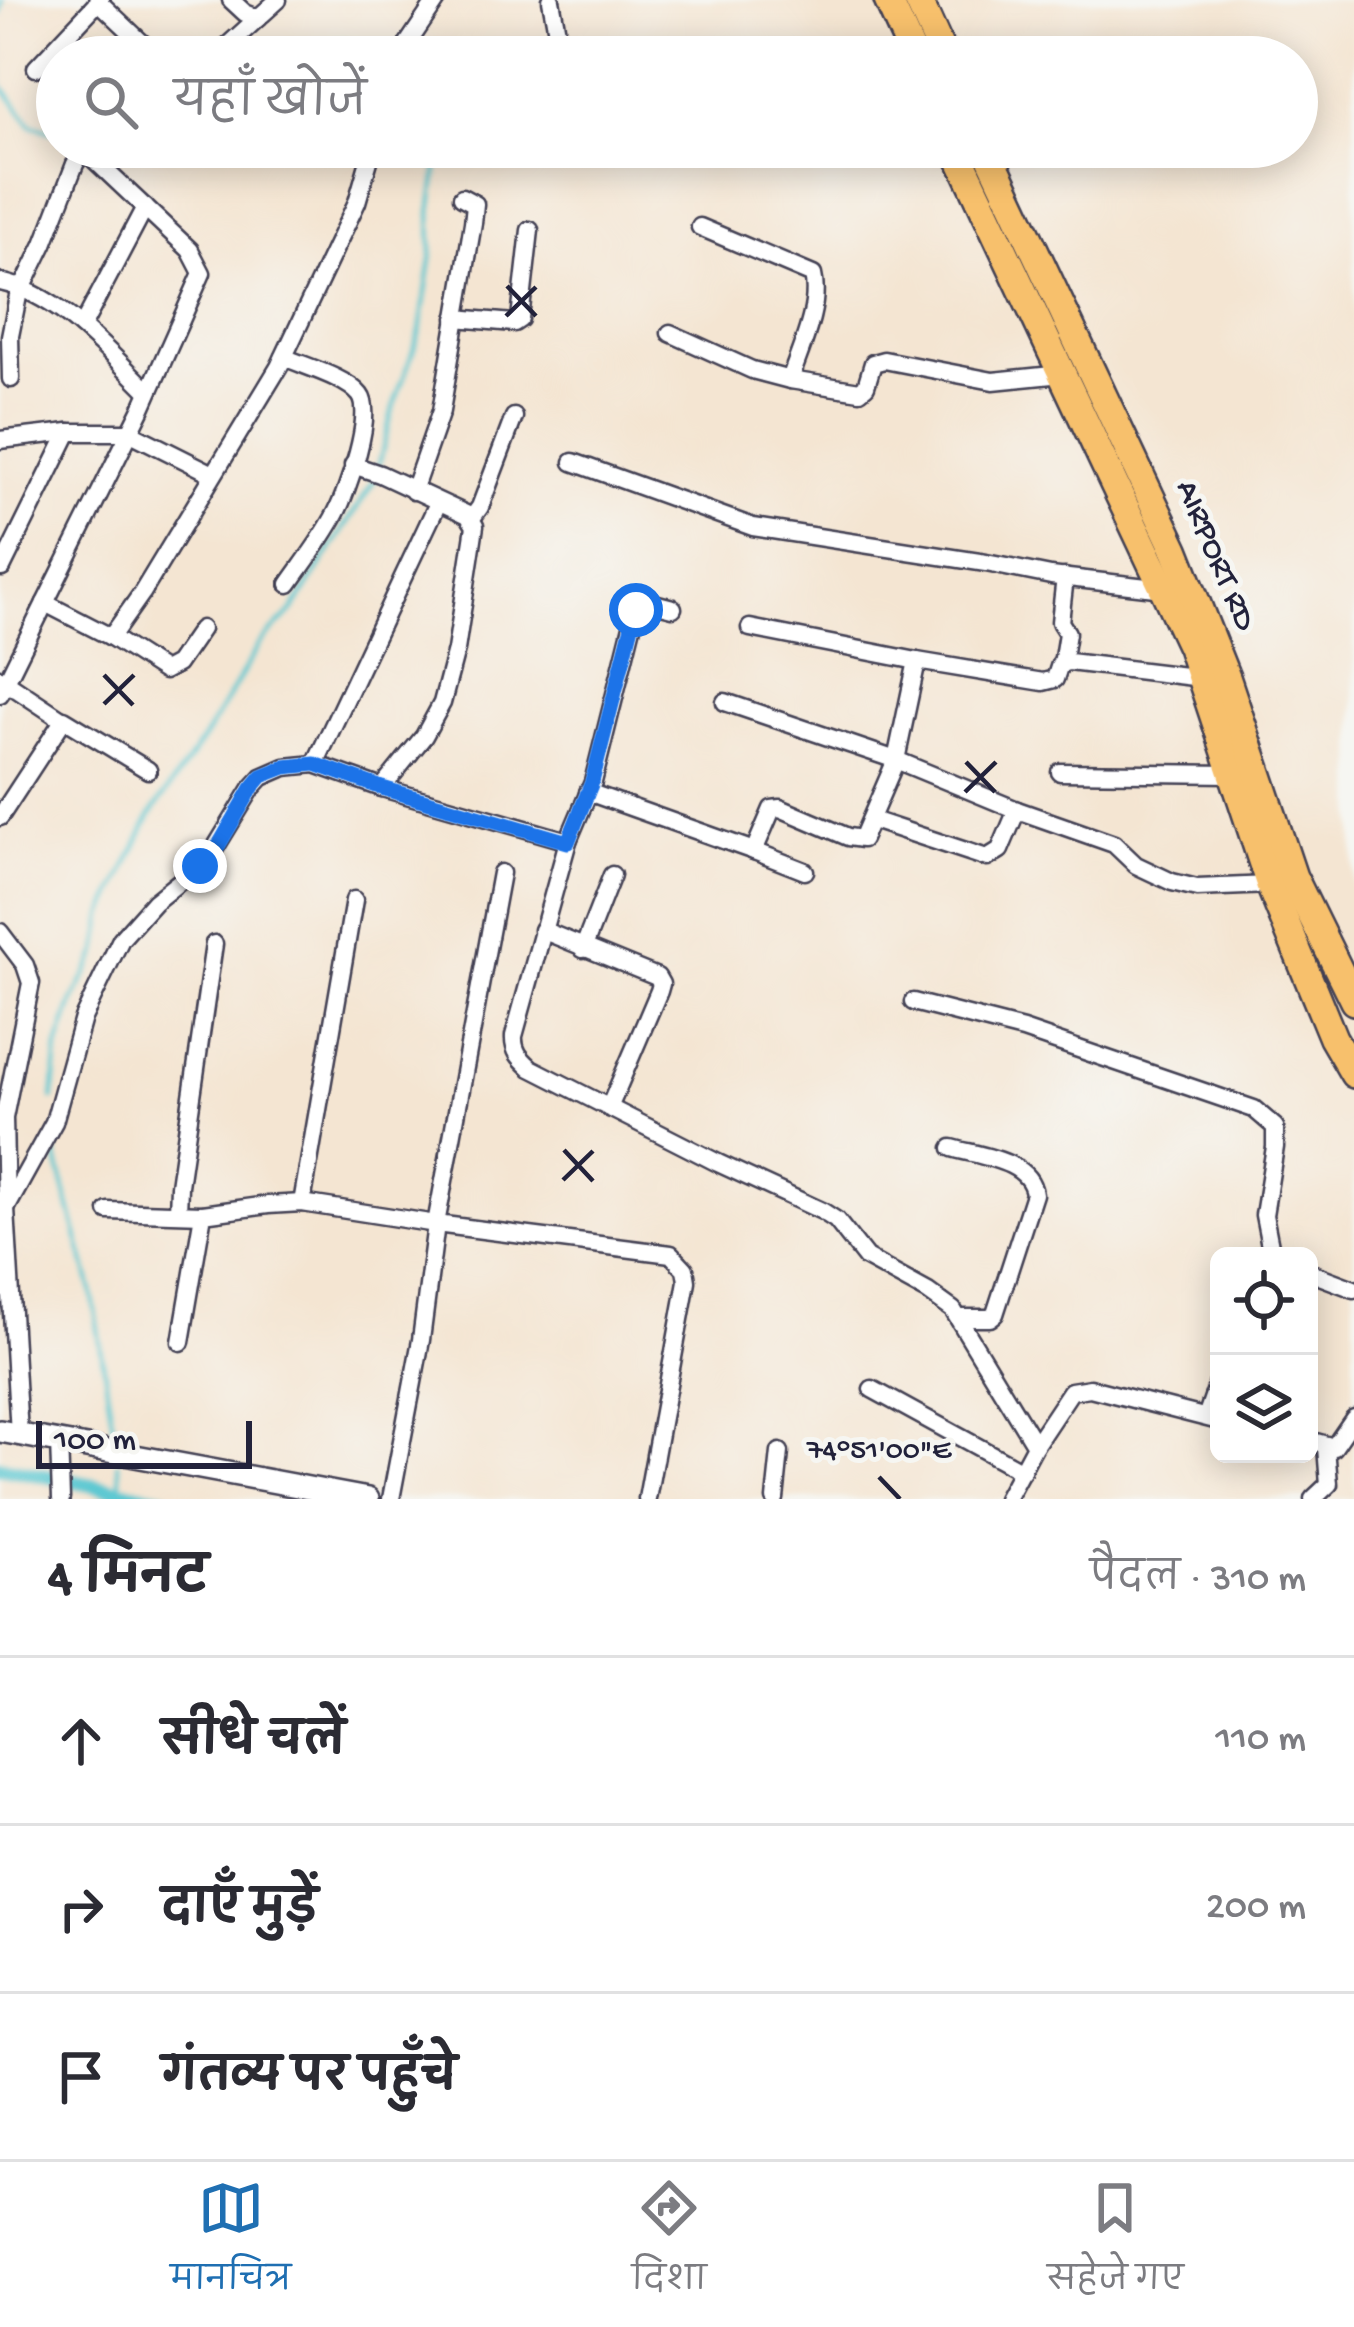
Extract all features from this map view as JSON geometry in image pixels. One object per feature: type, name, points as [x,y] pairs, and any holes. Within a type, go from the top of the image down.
[{"type":"main road","points":[[888,0],[904,36]]},
{"type":"main road","points":[[917,0],[934,36]]},
{"type":"main road","points":[[966,168],[1164,589],[1202,678],[1270,885],[1334,1038],[1354,1074]]},
{"type":"main road","name":"AIRPORT RD","points":[[996,168],[1174,549],[1226,680],[1293,877],[1354,1001]]},
{"type":"street","points":[[65,36],[98,0],[136,36]]},
{"type":"street","points":[[231,0],[245,14],[258,18]]},
{"type":"street","points":[[238,36],[278,0]]},
{"type":"street","points":[[413,36],[437,0]]},
{"type":"street","points":[[551,0],[559,36]]},
{"type":"street","points":[[11,380],[10,336],[22,286],[44,244],[72,168]]},
{"type":"street","points":[[105,168],[190,250],[201,280],[2,685],[148,770]]},
{"type":"street","points":[[111,637],[284,357],[357,202],[367,168]]},
{"type":"street","points":[[413,491],[437,425],[475,207],[462,196]]},
{"type":"street","points":[[82,327],[145,207]]},
{"type":"street","points":[[700,226],[808,271],[816,280],[790,380]]},
{"type":"street","points":[[456,318],[520,319],[530,230]]},
{"type":"street","points":[[0,282],[22,286],[82,327],[148,391]]},
{"type":"street","points":[[670,333],[752,370],[860,391],[873,363],[884,360],[993,381],[1062,374]]},
{"type":"street","points":[[284,357],[361,395],[366,417],[356,466],[334,517],[289,584]]},
{"type":"street","points":[[472,518],[514,417]]},
{"type":"street","points":[[0,440],[69,432],[129,432],[213,474]]},
{"type":"street","points":[[2,568],[69,432]]},
{"type":"street","points":[[573,462],[753,527],[1164,589]]},
{"type":"street","points":[[356,466],[472,518],[475,526],[456,650],[442,703],[424,736],[382,788]]},
{"type":"street","points":[[315,764],[438,503]]},
{"type":"street","points":[[750,628],[1043,682],[1055,680],[1062,664],[1067,633],[1060,622],[1065,577]]},
{"type":"street","points":[[673,608],[646,602],[636,610],[513,1045],[531,1067],[822,1211],[844,1227],[866,1258],[953,1310],[1035,1444]]},
{"type":"street","points":[[46,603],[164,671],[177,664],[201,629]]},
{"type":"street","points":[[754,851],[768,814],[776,807],[857,840],[865,836],[896,760],[917,662]]},
{"type":"street","points":[[1062,664],[1202,678]]},
{"type":"street","points":[[725,702],[896,760],[1114,844],[1136,866],[1172,882],[1197,888],[1270,885]]},
{"type":"street","points":[[0,817],[64,720]]},
{"type":"street","points":[[6,1209],[54,1122],[83,1018],[121,939],[154,902],[209,858],[262,776],[285,767],[315,764],[568,842]]},
{"type":"street","points":[[1060,772],[1233,774]]},
{"type":"street","points":[[588,792],[805,872]]},
{"type":"street","points":[[872,820],[987,858],[1000,850],[1017,810]]},
{"type":"street","points":[[391,1499],[501,873]]},
{"type":"street","points":[[583,949],[612,875]]},
{"type":"street","points":[[302,1203],[354,900]]},
{"type":"street","points":[[542,930],[657,977],[661,984],[609,1108]]},
{"type":"street","points":[[0,932],[30,976],[31,991],[4,1118],[9,1433],[63,1447],[368,1499]]},
{"type":"street","points":[[178,1212],[214,944]]},
{"type":"street","points":[[913,1002],[1023,1030],[1254,1109],[1275,1127],[1264,1215],[1270,1247]]},
{"type":"street","points":[[0,1029],[20,1030]]},
{"type":"street","points":[[952,1148],[1017,1168],[1029,1177],[1034,1194],[997,1311],[990,1318],[959,1318]]},
{"type":"street","points":[[108,1211],[203,1214],[302,1203],[671,1254],[685,1269],[687,1281],[647,1499]]},
{"type":"street","points":[[181,1342],[203,1214]]},
{"type":"street","points":[[1318,1275],[1354,1289]]},
{"type":"street","points":[[1006,1499],[1035,1444],[1076,1388],[1210,1418]]},
{"type":"street","points":[[872,1389],[1022,1471]]},
{"type":"street","points":[[1318,1444],[1337,1445],[1354,1418]]},
{"type":"street","points":[[61,1499],[63,1447]]},
{"type":"street","points":[[1312,1499],[1328,1484],[1318,1448]]},
{"type":"street","points":[[775,1499],[780,1452]]},
{"type":"waterway","points":[[0,14],[2,0]]},
{"type":"waterway","points":[[0,38],[1,84],[36,126]]},
{"type":"waterway","points":[[378,468],[420,331],[432,253],[436,168]]},
{"type":"waterway","points":[[53,1099],[58,1048],[73,1001],[98,952],[104,915],[150,816],[260,644],[293,610],[375,479]]},
{"type":"waterway","points":[[52,1140],[92,1291],[116,1446]]},
{"type":"waterway","points":[[118,1463],[123,1499]]},
{"type":"waterway","points":[[0,1467],[164,1499]]},
{"type":"route","points":[[200,866],[216,850],[262,776],[275,769],[315,764],[568,842],[592,782],[636,610]]}]
